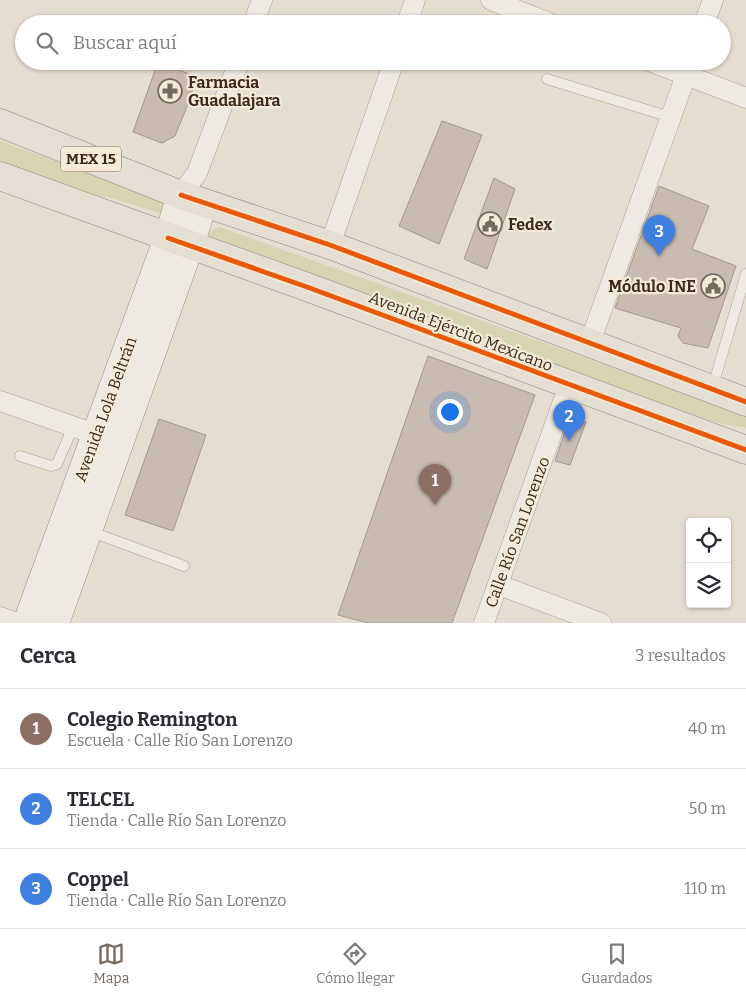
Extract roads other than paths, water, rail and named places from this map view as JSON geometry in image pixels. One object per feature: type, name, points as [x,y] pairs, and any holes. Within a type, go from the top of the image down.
[{"type":"main road","name":"Avenida Ejército Mexicano","points":[[0,124],[192,199],[330,245],[746,402]]},
{"type":"main road","name":"Avenida Ejército Mexicano","points":[[0,176],[746,450]]},
{"type":"street","points":[[256,15],[262,0]]},
{"type":"street","points":[[410,15],[415,0]]},
{"type":"street","points":[[491,0],[529,15]]},
{"type":"street","points":[[707,15],[713,0]]},
{"type":"street","points":[[192,199],[197,173],[236,70]]},
{"type":"street","points":[[330,245],[391,70]]},
{"type":"street","points":[[590,342],[687,70]]},
{"type":"street","points":[[692,70],[746,98]]},
{"type":"street","name":"Avenida Lola Beltrán","points":[[27,623],[96,435],[179,241],[192,199]]},
{"type":"street","name":"Calle Río San Lorenzo","points":[[484,623],[569,385]]},
{"type":"street","points":[[0,400],[96,435]]},
{"type":"street","name":"Avenida Lola Beltrán","points":[[55,623],[88,531],[96,435]]},
{"type":"street","points":[[499,585],[601,623]]},
{"type":"street","points":[[0,617],[17,623]]},
{"type":"lane","points":[[547,79],[670,117]]},
{"type":"lane","points":[[711,390],[746,274]]},
{"type":"lane","points":[[20,456],[51,466],[57,464],[96,435]]},
{"type":"lane","points":[[88,531],[184,566]]},
{"type":"place","name":"Farmacia Guadalajara","points":[[170,91]]},
{"type":"place","name":"Fedex","points":[[490,224]]},
{"type":"place","name":"Coppel","points":[[659,256]]},
{"type":"place","name":"Módulo INE","points":[[713,286]]},
{"type":"place","name":"TELCEL","points":[[569,441]]},
{"type":"place","name":"Colegio Remington","points":[[435,505]]}]
